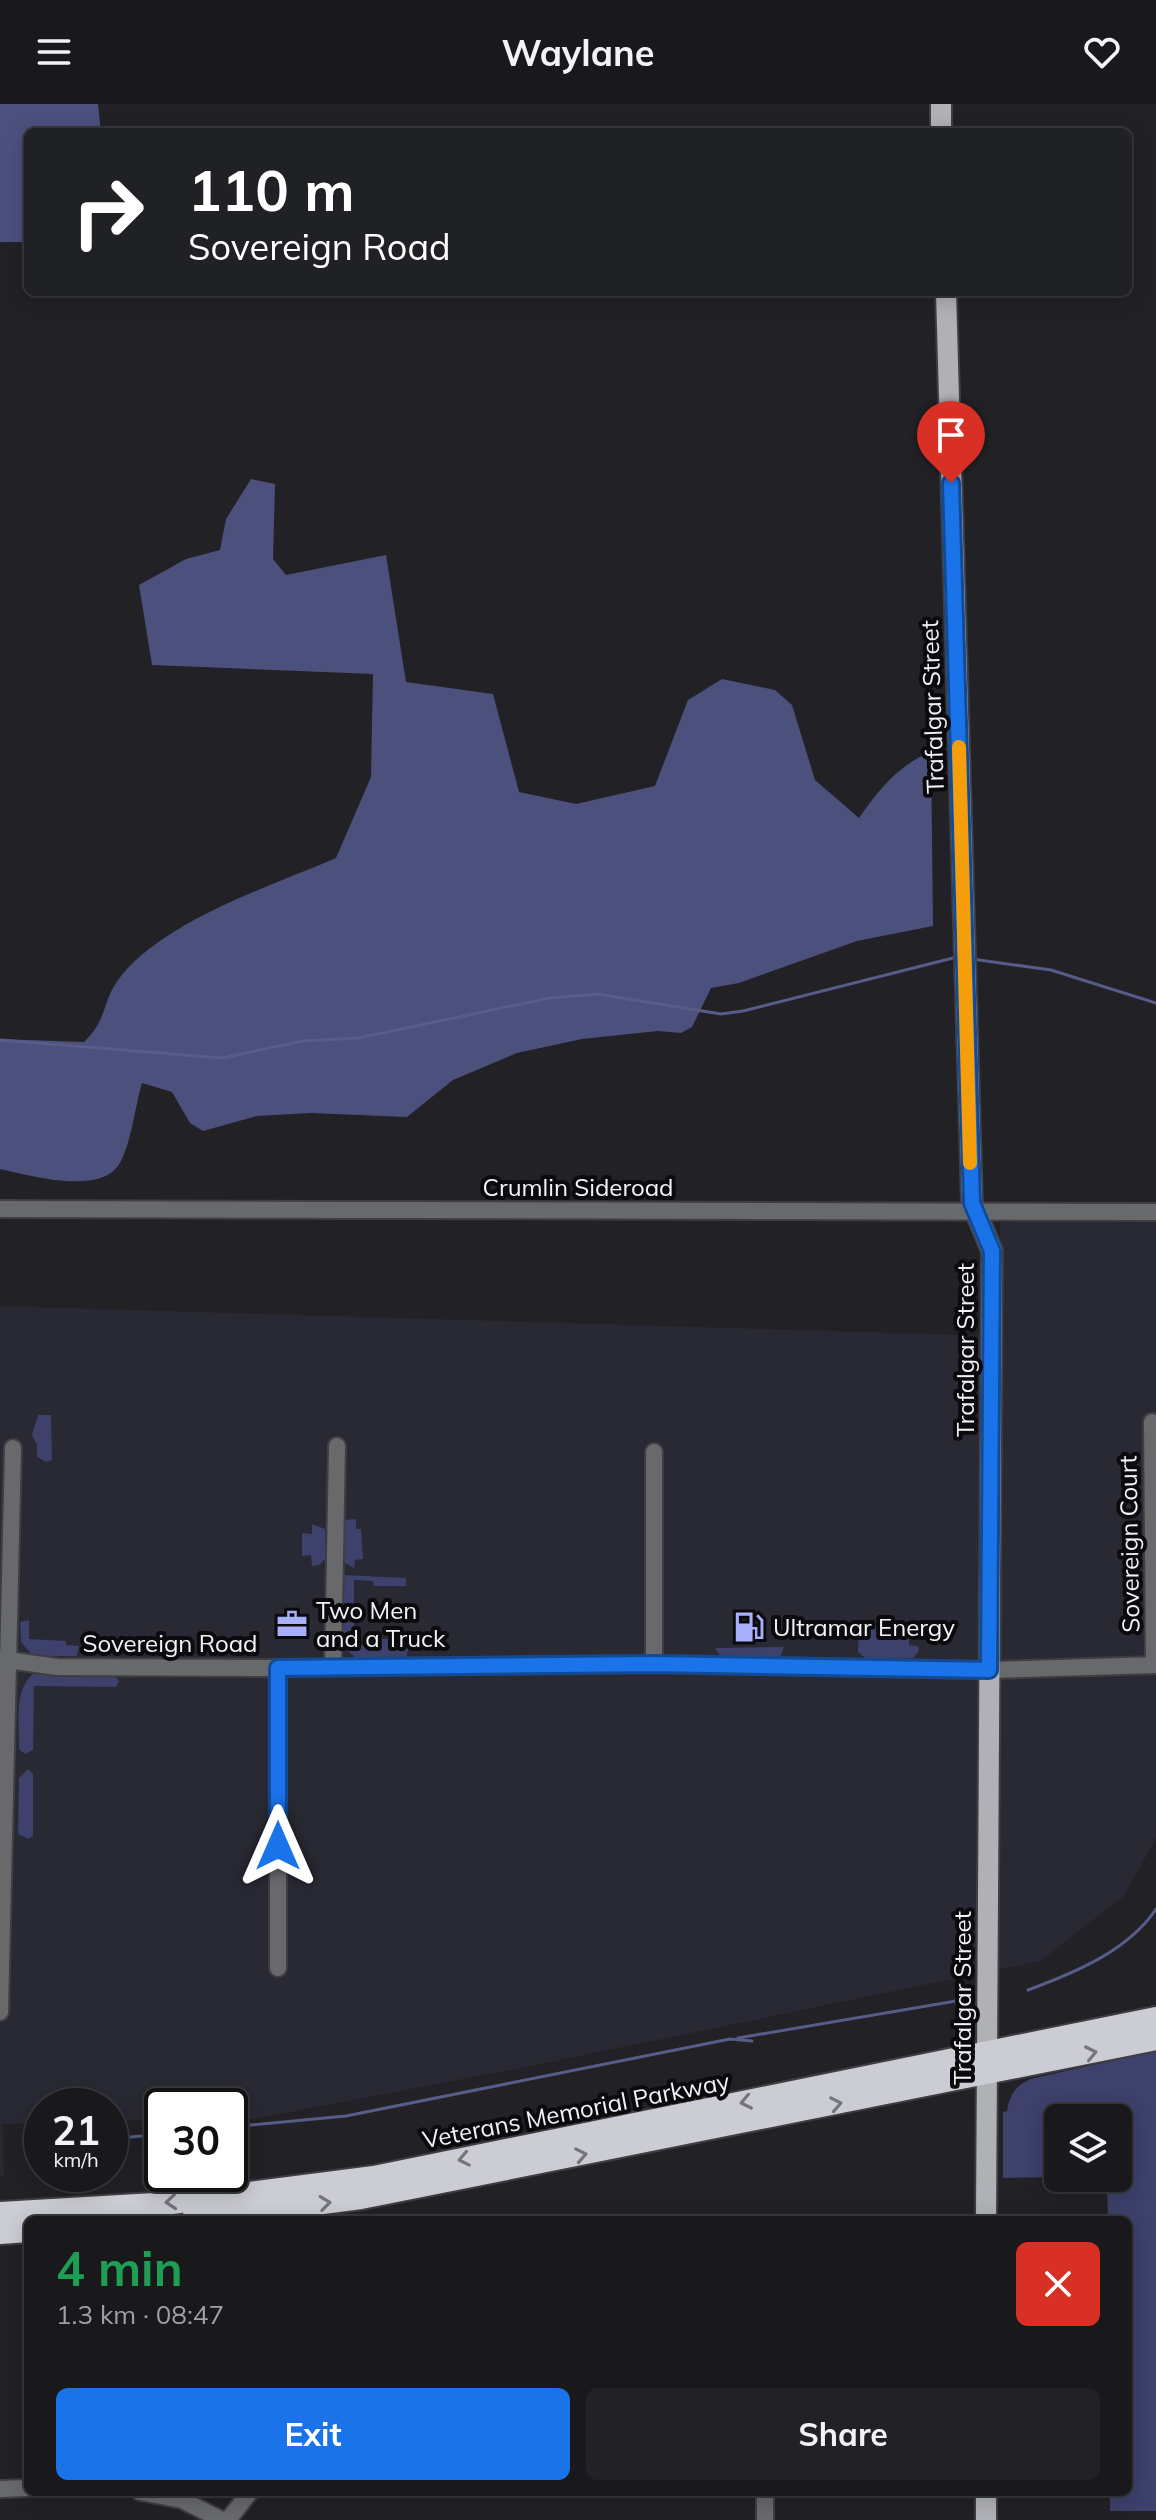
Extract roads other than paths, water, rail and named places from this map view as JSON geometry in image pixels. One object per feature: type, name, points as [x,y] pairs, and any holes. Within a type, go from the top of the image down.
[{"type":"highway","name":"Veterans Memorial Parkway","points":[[223,2216],[361,2198],[987,2063],[1156,2018]]},
{"type":"highway","name":"Veterans Memorial Parkway","points":[[0,2213],[172,2203],[374,2177],[987,2063],[1156,2039]]},
{"type":"highway","points":[[0,2233],[24,2231]]},
{"type":"main road","points":[[941,104],[941,128]]},
{"type":"main road","name":"Trafalgar Street","points":[[946,296],[971,1188],[975,1212],[992,1251],[986,2216]]},
{"type":"main road","points":[[986,2496],[986,2520]]},
{"type":"street","name":"Crumlin Sideroad","points":[[0,1209],[1156,1212]]},
{"type":"street","name":"Sovereign Court","points":[[1152,1422],[1155,1665]]},
{"type":"street","points":[[333,1666],[337,1446]]},
{"type":"street","points":[[0,2012],[5,1660],[13,1448]]},
{"type":"street","points":[[654,1452],[654,1664]]},
{"type":"street","name":"Sovereign Road","points":[[5,1660],[57,1667],[278,1668],[654,1664],[989,1670],[1155,1665]]},
{"type":"street","points":[[278,1668],[278,1968]]},
{"type":"street","points":[[0,2489],[24,2488]]},
{"type":"street","points":[[161,2496],[182,2500],[225,2520],[246,2496]]},
{"type":"street","points":[[765,2496],[765,2520]]},
{"type":"waterway","points":[[0,1040],[222,1058],[303,1041],[358,1038],[550,998],[597,994],[721,1014],[743,1011],[957,957]]},
{"type":"waterway","points":[[972,959],[1051,970],[1156,1003]]},
{"type":"waterway","points":[[1028,1990],[1081,1968],[1115,1949],[1131,1937],[1156,1909]]},
{"type":"waterway","points":[[738,2038],[956,2001]]},
{"type":"waterway","points":[[248,2125],[346,2116],[730,2039],[752,2041]]},
{"type":"waterway","points":[[128,2137],[144,2136]]},
{"type":"place","name":"Two Men and a Truck","points":[[292,1624]]},
{"type":"place","name":"Ultramar Energy","points":[[749,1627]]}]
